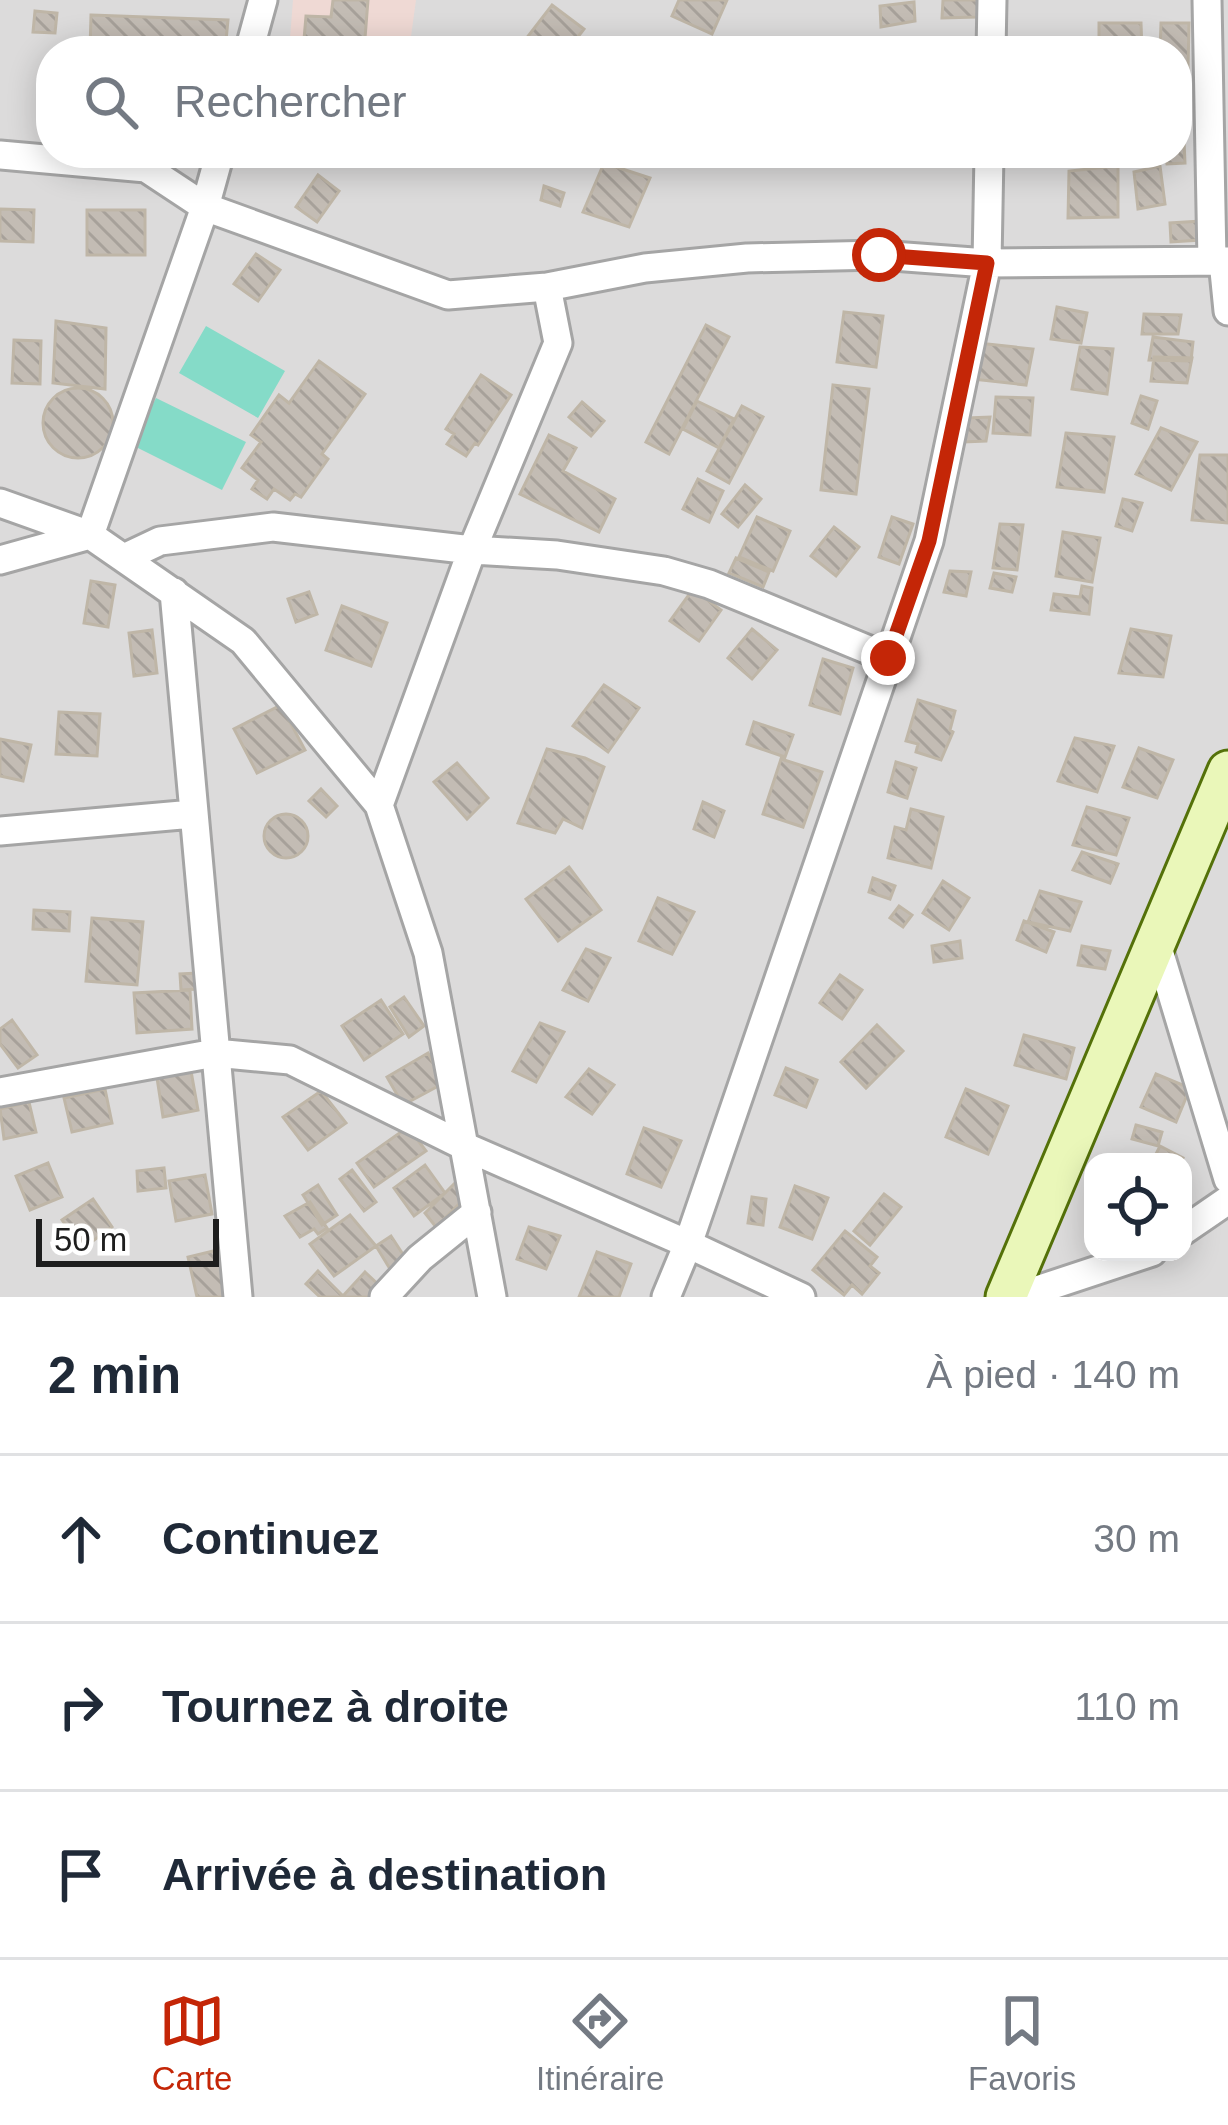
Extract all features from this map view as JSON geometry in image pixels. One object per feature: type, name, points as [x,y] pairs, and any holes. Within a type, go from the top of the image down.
[{"type":"street","points":[[253,36],[263,0]]},
{"type":"street","points":[[991,36],[992,0]]},
{"type":"street","points":[[1207,0],[1221,261],[1228,311]]},
{"type":"street","points":[[0,154],[36,157]]},
{"type":"street","points":[[146,168],[205,207],[448,295],[547,287],[646,268],[747,258],[879,255],[987,263],[1221,261]]},
{"type":"street","points":[[90,535],[216,168]]},
{"type":"street","points":[[667,1297],[929,541],[987,263],[989,168]]},
{"type":"street","points":[[379,805],[472,550],[558,343],[547,287]]},
{"type":"street","points":[[0,503],[90,535],[243,641],[379,805],[428,953],[492,1297]]},
{"type":"street","points":[[124,558],[160,541],[273,527],[557,555],[664,571],[709,584],[888,658]]},
{"type":"street","points":[[0,560],[90,535]]},
{"type":"street","points":[[173,592],[238,1297]]},
{"type":"street","points":[[1006,1297],[1228,771]]},
{"type":"street","points":[[0,831],[193,814]]},
{"type":"street","points":[[1156,941],[1228,1179]]},
{"type":"street","points":[[0,1092],[215,1053],[290,1060],[466,1148],[800,1297]]},
{"type":"street","points":[[1192,1225],[1228,1200]]},
{"type":"street","points":[[384,1297],[420,1258],[477,1212]]},
{"type":"street","points":[[1016,1297],[1125,1261]]},
{"type":"shaded area","points":[[0,0],[1228,0],[1228,1297],[0,1297]]},
{"type":"shaded area","points":[[293,0],[416,0],[411,36],[290,36]]},
{"type":"shaded area","points":[[206,326],[285,371],[258,418],[179,373]]},
{"type":"shaded area","points":[[156,398],[246,442],[222,490],[132,445]]},
{"type":"building","points":[[333,0],[368,0],[365,36],[304,36],[306,16],[331,17]]},
{"type":"building","points":[[679,0],[727,0],[712,34],[672,16]]},
{"type":"building","points":[[943,0],[978,0],[977,17],[942,18]]},
{"type":"building","points":[[914,2],[915,21],[881,27],[880,6]]},
{"type":"building","points":[[552,5],[584,29],[579,36],[528,36]]},
{"type":"building","points":[[35,11],[57,13],[55,33],[33,32]]},
{"type":"building","points":[[91,15],[228,20],[226,36],[90,36]]},
{"type":"building","points":[[1099,23],[1141,23],[1141,36],[1099,36]]},
{"type":"building","points":[[1161,23],[1189,23],[1189,36],[1161,36]]},
{"type":"building","points":[[602,168],[650,178],[629,227],[583,212]]},
{"type":"building","points":[[1118,168],[1118,217],[1068,218],[1069,171]]},
{"type":"building","points":[[1160,168],[1165,204],[1138,209],[1134,172]]},
{"type":"building","points":[[318,175],[339,191],[317,222],[296,207]]},
{"type":"building","points":[[544,186],[564,193],[560,206],[541,200]]},
{"type":"building","points":[[0,209],[34,210],[33,242],[0,241]]},
{"type":"building","points":[[87,210],[145,210],[145,255],[87,255]]},
{"type":"building","points":[[1200,221],[1201,240],[1171,242],[1170,223]]},
{"type":"building","points":[[256,254],[280,270],[258,301],[234,284]]},
{"type":"building","points":[[1057,307],[1087,313],[1081,343],[1051,339]]},
{"type":"building","points":[[844,312],[883,316],[876,367],[837,362]]},
{"type":"building","points":[[1144,314],[1181,315],[1178,334],[1142,334]]},
{"type":"building","points":[[56,321],[106,328],[105,389],[53,383]]},
{"type":"building","points":[[706,325],[729,337],[669,454],[646,442]]},
{"type":"building","points":[[1153,337],[1193,342],[1191,361],[1149,360]]},
{"type":"building","points":[[14,340],[41,341],[40,384],[12,383]]},
{"type":"building","points":[[978,343],[1033,349],[1026,385],[972,379]]},
{"type":"building","points":[[1080,347],[1113,349],[1107,394],[1072,389]]},
{"type":"building","points":[[1154,357],[1192,358],[1187,383],[1151,381]]},
{"type":"building","points":[[319,361],[365,394],[322,454],[328,459],[301,497],[295,494],[290,500],[274,489],[267,499],[252,489],[258,480],[242,468],[261,442],[251,435],[279,395],[289,403]]},
{"type":"building","points":[[481,375],[511,395],[466,456],[447,444],[454,434],[446,429]]},
{"type":"building","points":[[833,385],[869,389],[856,494],[821,490]]},
{"type":"building","points":[[78,388],[103,398],[113,423],[103,448],[78,458],[53,448],[43,423],[53,398]]},
{"type":"building","points":[[1141,396],[1157,401],[1148,429],[1132,423]]},
{"type":"building","points":[[996,397],[1033,398],[1030,435],[993,433]]},
{"type":"building","points":[[697,401],[734,419],[719,448],[683,429]]},
{"type":"building","points":[[582,402],[604,421],[591,436],[569,417]]},
{"type":"building","points":[[742,406],[763,417],[729,483],[707,471]]},
{"type":"building","points":[[990,417],[986,441],[964,442],[967,418]]},
{"type":"building","points":[[1161,428],[1197,442],[1171,490],[1136,474]]},
{"type":"building","points":[[1066,433],[1114,437],[1104,492],[1057,487]]},
{"type":"building","points":[[549,435],[576,448],[563,471],[615,499],[599,532],[520,494]]},
{"type":"building","points":[[1200,455],[1228,455],[1228,523],[1192,520]]},
{"type":"building","points":[[698,479],[723,491],[709,522],[683,509]]},
{"type":"building","points":[[745,485],[761,499],[738,527],[722,514]]},
{"type":"building","points":[[1123,499],[1142,503],[1132,531],[1116,526]]},
{"type":"building","points":[[757,517],[790,531],[773,571],[739,557]]},
{"type":"building","points":[[892,517],[913,524],[899,564],[879,557]]},
{"type":"building","points":[[1000,524],[1023,525],[1017,570],[993,568]]},
{"type":"building","points":[[834,527],[859,547],[836,576],[811,556]]},
{"type":"building","points":[[1063,532],[1100,538],[1092,582],[1056,576]]},
{"type":"building","points":[[736,558],[769,572],[763,587],[729,573]]},
{"type":"building","points":[[950,571],[971,572],[966,596],[944,592]]},
{"type":"building","points":[[994,573],[1016,577],[1012,592],[990,588]]},
{"type":"building","points":[[91,581],[115,585],[108,627],[84,623]]},
{"type":"building","points":[[1082,586],[1092,588],[1089,614],[1051,610],[1054,594],[1080,597]]},
{"type":"building","points":[[693,589],[721,610],[699,641],[670,621]]},
{"type":"building","points":[[309,592],[317,614],[296,622],[288,599]]},
{"type":"building","points":[[342,606],[387,623],[371,666],[326,650]]},
{"type":"building","points":[[752,629],[777,650],[752,679],[728,658]]},
{"type":"building","points":[[1131,629],[1171,636],[1163,677],[1119,673]]},
{"type":"building","points":[[152,630],[157,673],[134,676],[129,633]]},
{"type":"building","points":[[823,659],[853,668],[840,714],[810,705]]},
{"type":"building","points":[[604,685],[639,708],[608,752],[573,726]]},
{"type":"building","points":[[918,700],[955,711],[953,732],[941,760],[916,752],[918,744],[906,741]]},
{"type":"building","points":[[281,705],[305,750],[257,773],[234,729]]},
{"type":"building","points":[[59,712],[100,714],[97,756],[56,754]]},
{"type":"building","points":[[754,722],[793,735],[785,757],[747,744]]},
{"type":"building","points":[[1075,738],[1114,746],[1097,792],[1058,781]]},
{"type":"building","points":[[0,739],[31,745],[23,781],[0,776]]},
{"type":"building","points":[[1139,748],[1173,760],[1157,798],[1123,787]]},
{"type":"building","points":[[547,749],[604,767],[582,828],[563,819],[555,833],[518,823]]},
{"type":"building","points":[[781,759],[822,772],[803,827],[763,814]]},
{"type":"building","points":[[896,762],[916,768],[907,798],[888,792]]},
{"type":"building","points":[[457,763],[488,798],[467,819],[434,782]]},
{"type":"building","points":[[321,789],[337,806],[326,817],[309,801]]},
{"type":"building","points":[[703,802],[724,811],[714,837],[694,829]]},
{"type":"building","points":[[1087,807],[1129,818],[1116,855],[1073,845]]},
{"type":"building","points":[[911,809],[943,817],[931,868],[888,858],[895,827],[906,830]]},
{"type":"building","points":[[286,814],[302,820],[308,836],[302,852],[286,858],[270,852],[264,836],[270,820]]},
{"type":"building","points":[[1082,852],[1118,864],[1110,883],[1073,870]]},
{"type":"building","points":[[569,867],[601,910],[558,941],[526,899]]},
{"type":"building","points":[[873,878],[895,886],[890,899],[869,892]]},
{"type":"building","points":[[943,881],[969,898],[949,930],[923,913]]},
{"type":"building","points":[[1040,891],[1081,902],[1070,931],[1028,922]]},
{"type":"building","points":[[658,898],[694,912],[672,954],[639,941]]},
{"type":"building","points":[[899,906],[912,915],[903,927],[890,918]]},
{"type":"building","points":[[34,910],[70,912],[69,931],[33,929]]},
{"type":"building","points":[[92,918],[143,922],[137,985],[86,981]]},
{"type":"building","points":[[1024,921],[1054,932],[1046,952],[1017,940]]},
{"type":"building","points":[[960,941],[962,958],[934,962],[932,946]]},
{"type":"building","points":[[1082,946],[1110,951],[1105,969],[1078,965]]},
{"type":"building","points":[[586,949],[610,958],[588,1001],[563,990]]},
{"type":"building","points":[[197,973],[198,989],[181,990],[180,974]]},
{"type":"building","points":[[840,975],[862,990],[842,1019],[820,1003]]},
{"type":"building","points":[[190,990],[192,1029],[137,1033],[134,993]]},
{"type":"building","points":[[404,997],[424,1026],[409,1037],[390,1007]]},
{"type":"building","points":[[381,1000],[403,1034],[364,1060],[342,1026]]},
{"type":"building","points":[[12,1020],[37,1055],[18,1068],[0,1044],[0,1029]]},
{"type":"building","points":[[540,1023],[564,1032],[536,1082],[513,1071]]},
{"type":"building","points":[[877,1025],[903,1051],[866,1088],[841,1062]]},
{"type":"building","points":[[1024,1035],[1074,1048],[1066,1079],[1015,1065]]},
{"type":"building","points":[[428,1053],[444,1083],[403,1105],[387,1077]]},
{"type":"building","points":[[786,1068],[817,1080],[806,1107],[775,1095]]},
{"type":"building","points":[[589,1069],[614,1085],[592,1114],[566,1097]]},
{"type":"building","points":[[191,1071],[198,1110],[163,1117],[157,1078]]},
{"type":"building","points":[[1156,1074],[1190,1088],[1176,1122],[1141,1107]]},
{"type":"building","points":[[105,1089],[112,1123],[72,1132],[64,1098]]},
{"type":"building","points":[[966,1089],[1008,1106],[988,1154],[946,1137]]},
{"type":"building","points":[[321,1091],[346,1123],[308,1150],[283,1117]]},
{"type":"building","points":[[29,1102],[36,1132],[4,1139],[0,1109]]},
{"type":"building","points":[[1136,1125],[1162,1132],[1158,1146],[1132,1139]]},
{"type":"building","points":[[408,1127],[426,1151],[374,1187],[357,1163]]},
{"type":"building","points":[[644,1128],[681,1141],[661,1187],[627,1174]]},
{"type":"building","points":[[48,1163],[62,1197],[30,1210],[16,1176]]},
{"type":"building","points":[[425,1165],[445,1193],[414,1216],[394,1188]]},
{"type":"building","points":[[164,1168],[166,1188],[138,1191],[137,1171]]},
{"type":"building","points":[[352,1170],[376,1202],[364,1211],[340,1179]]},
{"type":"building","points":[[205,1175],[212,1214],[176,1221],[169,1181]]},
{"type":"building","points":[[456,1182],[467,1196],[436,1227],[425,1213]]},
{"type":"building","points":[[318,1185],[337,1215],[322,1225],[303,1195]]},
{"type":"building","points":[[795,1186],[828,1198],[812,1239],[780,1227]]},
{"type":"building","points":[[884,1194],[901,1207],[870,1245],[854,1231]]},
{"type":"building","points":[[752,1197],[766,1199],[763,1225],[748,1223]]},
{"type":"building","points":[[93,1199],[112,1227],[82,1249],[62,1220]]},
{"type":"building","points":[[310,1202],[327,1228],[300,1237],[285,1216]]},
{"type":"building","points":[[350,1215],[376,1246],[334,1276],[310,1244]]},
{"type":"building","points":[[529,1227],[560,1236],[546,1269],[517,1259]]},
{"type":"building","points":[[845,1231],[877,1257],[870,1266],[879,1273],[862,1294],[852,1285],[844,1295],[813,1270]]},
{"type":"building","points":[[391,1236],[406,1259],[390,1269],[376,1246]]},
{"type":"building","points":[[217,1250],[227,1297],[197,1297],[188,1257]]},
{"type":"building","points":[[597,1252],[631,1264],[619,1297],[579,1297]]},
{"type":"building","points":[[318,1271],[342,1297],[320,1297],[306,1284]]},
{"type":"building","points":[[365,1272],[381,1287],[372,1297],[342,1297]]},
{"type":"route","points":[[879,255],[987,263],[929,541],[888,658]]}]
